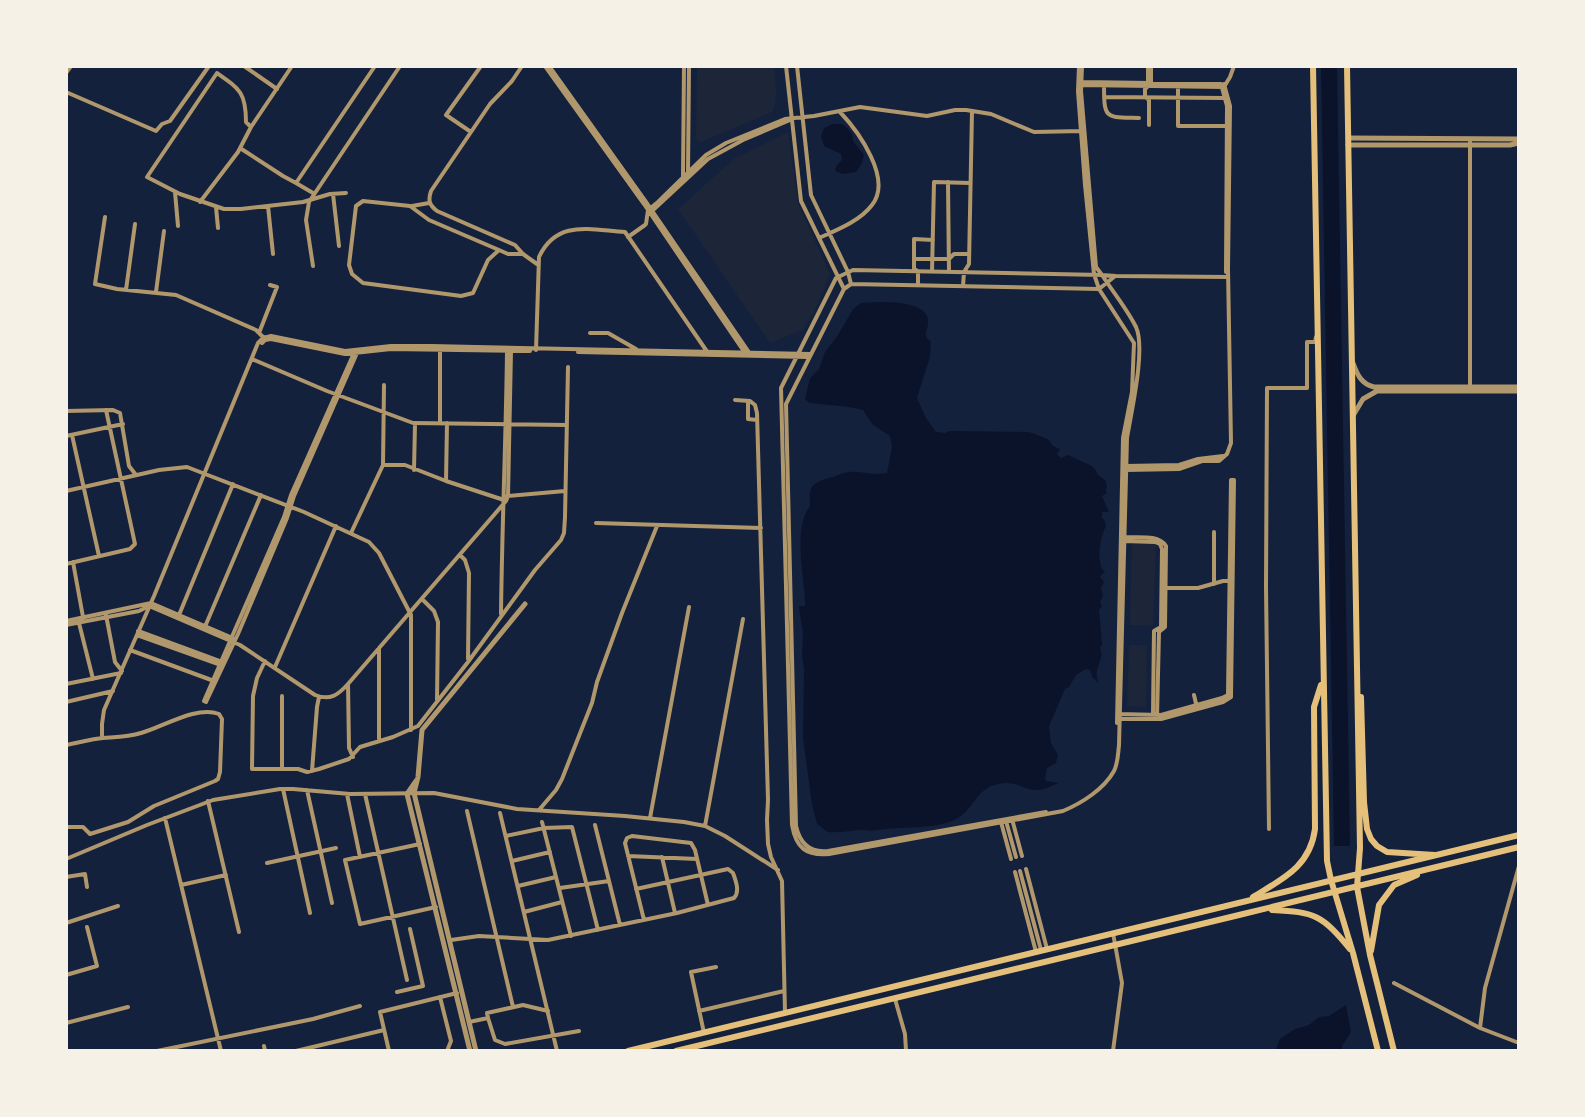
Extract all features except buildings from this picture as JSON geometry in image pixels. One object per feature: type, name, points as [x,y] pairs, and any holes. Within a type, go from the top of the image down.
[{"type":"main road","points":[[1313,66],[1327,861],[1378,1051]]},
{"type":"main road","points":[[1347,66],[1360,848],[1357,887],[1394,1051]]},
{"type":"main road","points":[[1356,660],[1362,716],[1364,802],[1371,839],[1387,852],[1439,855]]},
{"type":"main road","points":[[1248,900],[1278,884],[1291,873],[1306,855],[1312,841],[1315,829],[1314,707],[1323,678]]},
{"type":"main road","points":[[628,1051],[1519,835]]},
{"type":"main road","points":[[676,1051],[1519,847]]},
{"type":"main road","points":[[1370,955],[1379,905],[1394,885],[1431,869]]},
{"type":"main road","points":[[1264,910],[1311,914],[1327,924],[1353,953]]},
{"type":"street","points":[[66,73],[71,66]]},
{"type":"street","points":[[244,66],[277,89]]},
{"type":"street","points":[[200,202],[240,148],[292,66]]},
{"type":"street","points":[[296,183],[375,66]]},
{"type":"street","points":[[313,266],[306,220],[309,202],[400,66]]},
{"type":"street","points":[[471,132],[446,115],[481,66]]},
{"type":"street","points":[[429,203],[431,191],[490,104],[522,66]]},
{"type":"street","points":[[547,66],[749,354]]},
{"type":"street","points":[[685,178],[686,66]]},
{"type":"street","points":[[786,66],[801,201],[844,289]]},
{"type":"street","points":[[797,66],[811,195],[851,284]]},
{"type":"street","points":[[1080,66],[1094,274],[1099,289],[1134,343],[1133,382],[1124,433],[1116,765],[1108,780],[1097,790],[1066,810],[822,855],[806,851],[794,836],[792,825],[781,388],[838,277],[853,270],[1094,274],[1116,276],[1227,277]]},
{"type":"street","points":[[1149,125],[1149,100],[1145,97],[1145,89],[1150,84],[1150,66]]},
{"type":"street","points":[[1124,468],[1179,469],[1202,461],[1219,461],[1227,454],[1231,436],[1227,277],[1229,126],[1223,85],[1232,66]]},
{"type":"street","points":[[66,92],[156,131],[170,121],[208,67],[242,93],[246,122],[251,127]]},
{"type":"street","points":[[216,75],[147,177],[200,202],[236,209],[309,202],[346,193]]},
{"type":"street","points":[[1080,83],[1223,85]]},
{"type":"street","points":[[1104,84],[1104,108],[1110,116],[1139,118]]},
{"type":"street","points":[[1178,85],[1178,126],[1229,126]]},
{"type":"street","points":[[1104,97],[1226,98]]},
{"type":"street","points":[[628,237],[646,224],[650,210],[706,155],[773,122],[867,107],[927,116],[955,110],[972,111],[991,114],[1034,132],[1083,131]]},
{"type":"street","points":[[963,286],[964,272],[969,264],[972,111]]},
{"type":"street","points":[[819,238],[867,211],[875,200],[879,186],[871,158],[840,112]]},
{"type":"street","points":[[1083,131],[1096,265],[1135,326],[1138,337],[1135,393],[1124,468]]},
{"type":"street","points":[[1348,141],[1519,141]]},
{"type":"street","points":[[1470,143],[1470,389]]},
{"type":"street","points":[[240,148],[313,193]]},
{"type":"street","points":[[932,272],[934,182],[971,183]]},
{"type":"street","points":[[948,182],[949,272]]},
{"type":"street","points":[[175,192],[178,226]]},
{"type":"street","points":[[333,194],[339,246]]},
{"type":"street","points":[[429,203],[410,206],[358,203],[349,265],[352,274],[363,283],[454,296],[468,295],[477,289],[488,260],[499,250]]},
{"type":"street","points":[[429,203],[437,211],[515,245],[538,265]]},
{"type":"street","points":[[268,206],[273,254]]},
{"type":"street","points":[[410,206],[429,220],[508,254],[523,254]]},
{"type":"street","points":[[216,207],[218,228]]},
{"type":"street","points":[[105,217],[95,284],[179,296],[263,337],[356,352],[391,346],[809,356]]},
{"type":"street","points":[[126,290],[135,224]]},
{"type":"street","points":[[536,349],[539,257],[544,246],[560,232],[572,229],[625,232],[709,354]]},
{"type":"street","points":[[156,292],[164,231]]},
{"type":"street","points":[[918,285],[918,272],[914,268],[914,239],[933,240]]},
{"type":"street","points":[[914,259],[949,259],[954,254],[969,254]]},
{"type":"street","points":[[1006,821],[822,851],[807,848],[798,834],[786,404],[844,289],[851,284],[1099,289],[1116,276]]},
{"type":"street","points":[[104,738],[103,717],[263,337],[277,287],[270,285]]},
{"type":"street","points":[[1269,829],[1267,388],[1307,388],[1307,342],[1315,342],[1318,323]]},
{"type":"street","points":[[590,333],[608,333],[640,352]]},
{"type":"street","points":[[440,348],[440,423]]},
{"type":"street","points":[[501,616],[509,350]]},
{"type":"street","points":[[131,651],[215,681],[356,352]]},
{"type":"street","points":[[1352,358],[1360,379],[1371,386],[1470,389]]},
{"type":"street","points":[[253,360],[415,423],[567,425]]},
{"type":"street","points":[[266,660],[253,691],[252,769],[312,771],[353,757],[358,748],[411,730],[422,721],[564,533],[568,367]]},
{"type":"street","points":[[351,533],[383,465],[384,385]]},
{"type":"street","points":[[1352,419],[1360,403],[1377,391],[1519,389]]},
{"type":"street","points":[[735,400],[755,405],[757,420],[767,820],[771,857],[782,887],[785,1013]]},
{"type":"street","points":[[748,401],[748,419],[757,420]]},
{"type":"street","points":[[93,679],[68,563],[130,549],[135,544],[106,410]]},
{"type":"street","points":[[66,411],[119,412],[129,466],[136,475]]},
{"type":"street","points":[[414,470],[415,423]]},
{"type":"street","points":[[446,481],[447,423]]},
{"type":"street","points":[[99,556],[69,435],[123,424]]},
{"type":"street","points":[[383,465],[405,465],[505,500],[565,491]]},
{"type":"street","points":[[66,491],[179,467],[191,468],[289,506],[369,542],[376,548],[410,612],[411,730]]},
{"type":"street","points":[[1118,716],[1155,717],[1225,702],[1231,695],[1231,581],[1231,480],[1234,480],[1231,581]]},
{"type":"street","points":[[178,617],[233,484]]},
{"type":"street","points":[[204,628],[261,495]]},
{"type":"street","points":[[66,623],[151,605],[233,640],[319,696],[326,696],[348,683],[505,500]]},
{"type":"street","points":[[596,523],[761,528]]},
{"type":"street","points":[[275,667],[336,526]]},
{"type":"street","points":[[539,810],[556,790],[567,767],[657,526]]},
{"type":"street","points":[[1214,532],[1214,584]]},
{"type":"street","points":[[1123,539],[1155,542],[1162,549],[1165,627],[1159,632],[1155,717]]},
{"type":"street","points":[[459,554],[465,560],[469,573],[468,662]]},
{"type":"street","points":[[1164,588],[1198,588],[1231,581]]},
{"type":"street","points":[[421,598],[434,611],[438,622],[437,701]]},
{"type":"street","points":[[470,1051],[420,844],[411,794],[418,777],[422,730],[525,604]]},
{"type":"street","points":[[650,818],[689,607]]},
{"type":"street","points":[[106,615],[115,662],[122,672]]},
{"type":"street","points":[[705,826],[743,619]]},
{"type":"street","points":[[139,634],[222,664]]},
{"type":"street","points":[[378,647],[379,740]]},
{"type":"street","points":[[66,684],[122,672]]},
{"type":"street","points":[[348,683],[349,748],[353,757]]},
{"type":"street","points":[[66,702],[114,690]]},
{"type":"street","points":[[1194,695],[1197,707]]},
{"type":"street","points":[[282,696],[282,769]]},
{"type":"street","points":[[312,771],[319,696]]},
{"type":"street","points":[[66,745],[121,738],[185,716],[215,712],[222,719],[218,779],[101,832],[90,834],[83,827],[66,827]]},
{"type":"street","points":[[66,859],[208,801],[283,789],[347,794],[434,793],[494,805],[650,818],[705,826],[778,870]]},
{"type":"street","points":[[283,789],[310,913]]},
{"type":"street","points":[[307,790],[332,903]]},
{"type":"street","points":[[347,794],[360,857]]},
{"type":"street","points":[[365,794],[407,980]]},
{"type":"street","points":[[411,794],[451,940],[476,1051]]},
{"type":"street","points":[[208,801],[239,932]]},
{"type":"street","points":[[467,811],[513,1007]]},
{"type":"street","points":[[500,813],[557,1051]]},
{"type":"street","points":[[165,818],[221,1051]]},
{"type":"street","points":[[1006,821],[1016,854],[1006,821]]},
{"type":"street","points":[[505,836],[543,825],[572,827],[598,930]]},
{"type":"street","points":[[543,825],[571,936]]},
{"type":"street","points":[[595,825],[620,925]]},
{"type":"street","points":[[644,920],[625,843],[632,836],[688,842],[693,846],[708,905]]},
{"type":"street","points":[[420,844],[345,860],[360,924],[436,907]]},
{"type":"street","points":[[267,863],[336,848]]},
{"type":"street","points":[[512,861],[550,852]]},
{"type":"street","points":[[628,856],[697,859]]},
{"type":"street","points":[[662,857],[675,914]]},
{"type":"street","points":[[1480,1028],[1485,988],[1519,866]]},
{"type":"street","points":[[451,940],[479,936],[532,941],[571,936],[734,898],[737,890],[733,873],[728,869],[636,889]]},
{"type":"street","points":[[1041,950],[1036,928],[1020,870],[1036,928],[1041,950]]},
{"type":"street","points":[[66,877],[85,874],[87,887]]},
{"type":"street","points":[[181,885],[226,875]]},
{"type":"street","points":[[518,886],[556,877]]},
{"type":"street","points":[[559,888],[609,881]]},
{"type":"street","points":[[524,912],[562,902]]},
{"type":"street","points":[[66,923],[118,906]]},
{"type":"street","points":[[66,975],[97,966],[87,927]]},
{"type":"street","points":[[397,992],[423,986],[410,929]]},
{"type":"street","points":[[1113,933],[1122,983],[1113,1051]]},
{"type":"street","points":[[704,1033],[691,972],[716,967]]},
{"type":"street","points":[[1394,983],[1480,1028],[1519,1043]]},
{"type":"street","points":[[699,1011],[784,991]]},
{"type":"street","points":[[389,1051],[380,1012],[457,993]]},
{"type":"street","points":[[440,997],[451,1041],[447,1051]]},
{"type":"street","points":[[895,998],[905,1034],[906,1051]]},
{"type":"street","points":[[548,1011],[523,1005],[487,1013],[495,1040],[500,1043],[510,1044],[579,1031]]},
{"type":"street","points":[[157,1051],[313,1019],[360,1006]]},
{"type":"street","points":[[66,1023],[128,1007]]},
{"type":"street","points":[[469,1022],[488,1018]]},
{"type":"street","points":[[296,1051],[384,1030]]},
{"type":"shaded area","points":[[697,66],[774,66],[776,95],[772,112],[701,142],[696,139]]},
{"type":"shaded area","points":[[1321,66],[1337,66],[1350,846],[1334,846]]},
{"type":"shaded area","points":[[832,124],[846,127],[864,155],[856,172],[843,174],[835,171],[842,160],[841,154],[824,146],[821,136],[824,128]]},
{"type":"shaded area","points":[[788,132],[798,203],[830,274],[803,330],[770,343],[678,209],[734,159]]},
{"type":"shaded area","points":[[861,303],[918,307],[928,317],[926,335],[931,342],[930,357],[917,398],[936,432],[1029,432],[1048,439],[1060,449],[1057,454],[1061,458],[1068,455],[1092,466],[1106,481],[1107,493],[1102,496],[1109,512],[1102,512],[1106,526],[1099,553],[1100,564],[1105,571],[1100,577],[1104,582],[1099,610],[1102,645],[1097,673],[1099,683],[1090,670],[1076,675],[1065,689],[1049,726],[1051,743],[1058,755],[1056,763],[1047,768],[1045,779],[1059,783],[1038,790],[1009,783],[991,786],[960,817],[943,824],[830,832],[817,824],[803,738],[803,633],[799,608],[805,606],[802,527],[814,484],[848,472],[887,473],[892,447],[890,436],[872,424],[863,410],[809,403],[805,399],[810,378],[819,369],[825,352],[853,309]]},
{"type":"shaded area","points":[[1132,543],[1156,544],[1153,626],[1130,625]]},
{"type":"shaded area","points":[[1129,645],[1147,645],[1146,707],[1127,706]]},
{"type":"shaded area","points":[[1346,1005],[1351,1032],[1342,1046],[1343,1051],[1275,1051],[1280,1039],[1295,1029],[1309,1025],[1319,1017],[1329,1016]]}]
